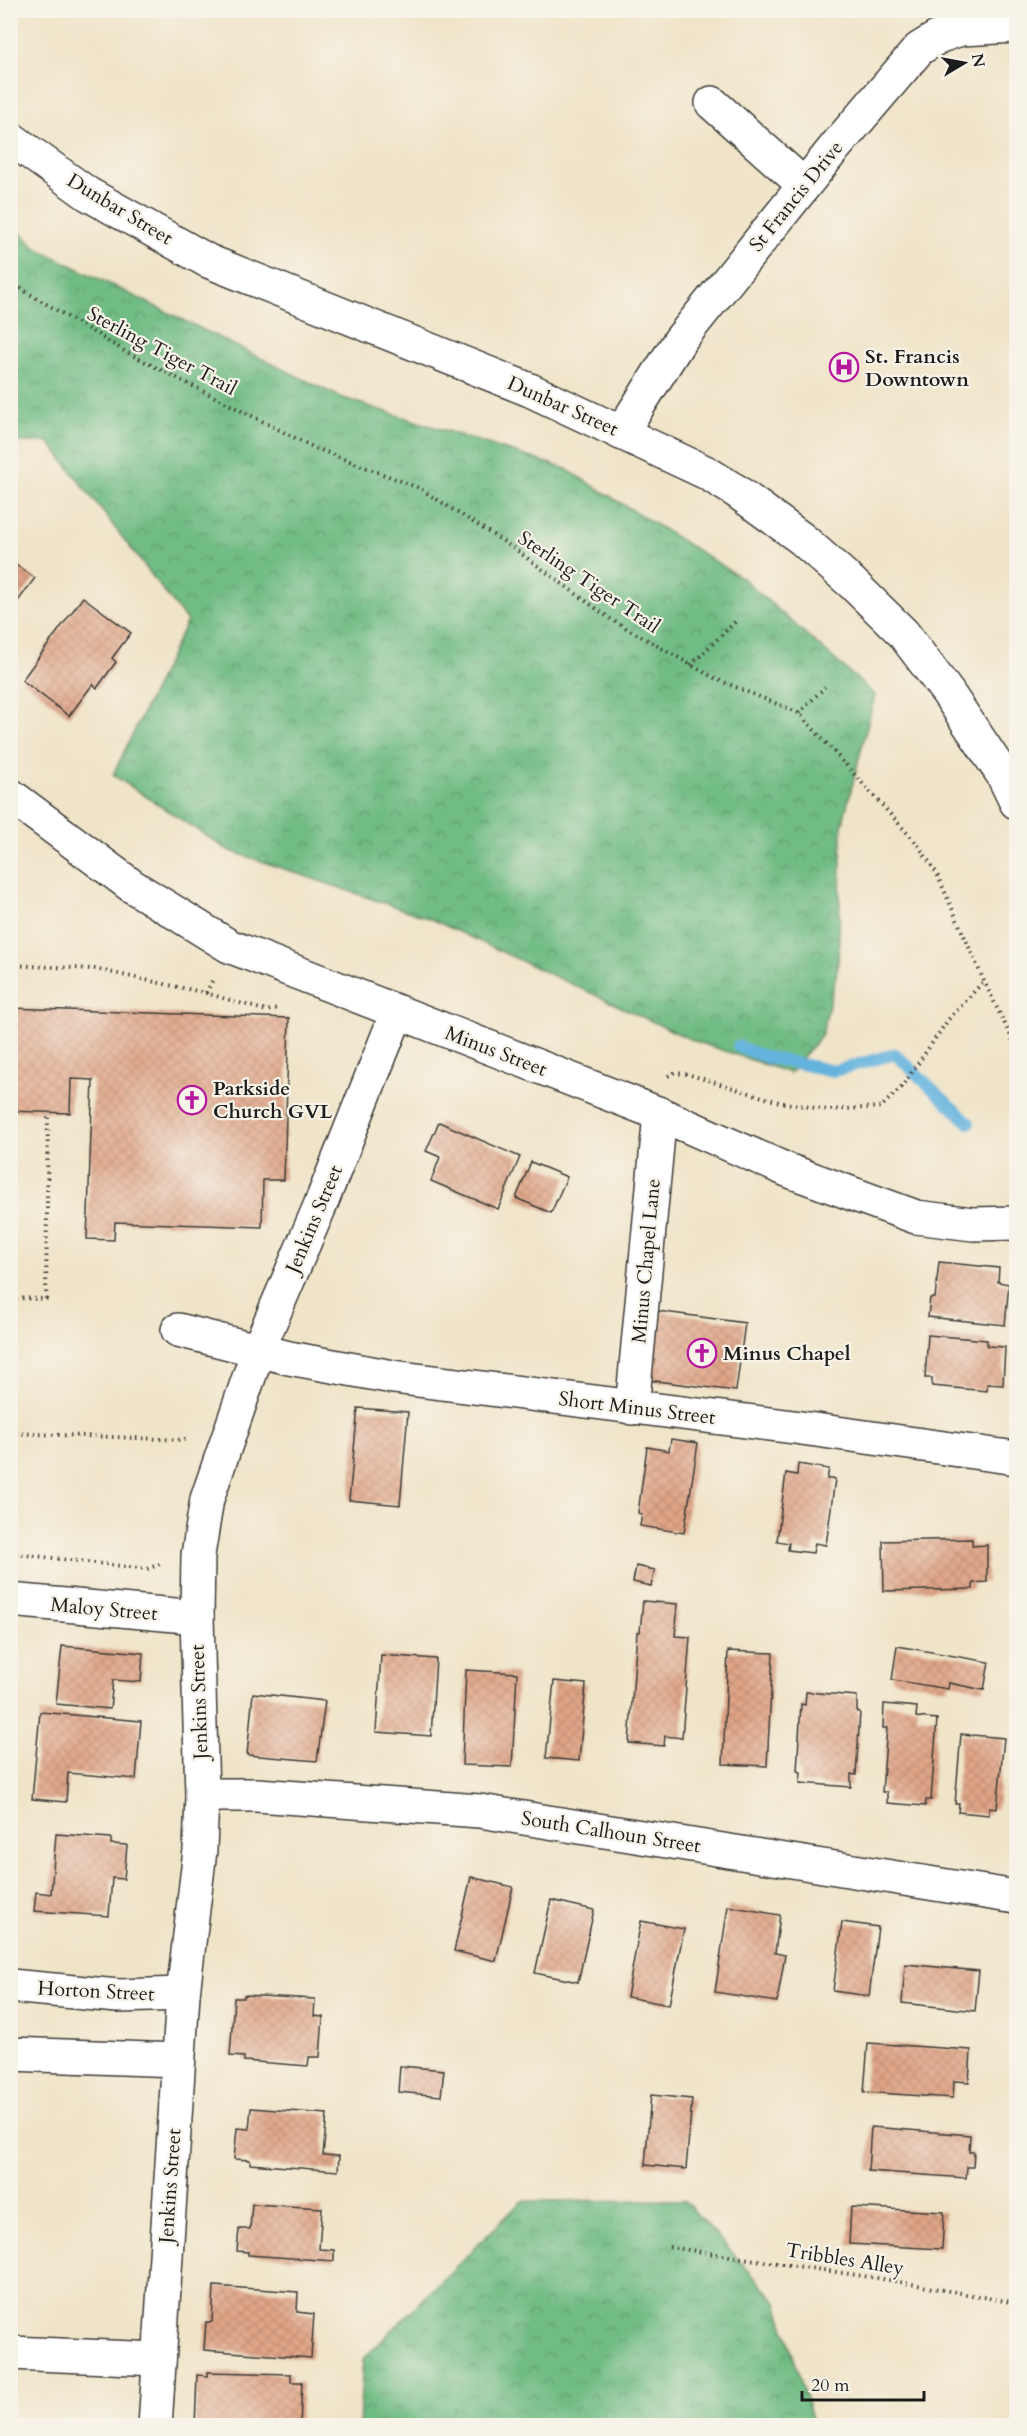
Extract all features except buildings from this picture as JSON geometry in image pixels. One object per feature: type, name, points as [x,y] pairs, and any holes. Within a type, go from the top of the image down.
[{"type":"street","name":"St Francis Drive","points":[[621,433],[680,340],[938,23],[961,29],[1017,26]]},
{"type":"street","points":[[712,104],[804,185]]},
{"type":"street","name":"Dunbar Street","points":[[10,138],[88,194],[208,261],[530,390],[707,473],[736,491],[802,539],[852,583],[903,633],[948,693],[1003,775],[1017,802]]},
{"type":"street","name":"Minus Street","points":[[10,795],[132,886],[229,946],[660,1114],[787,1170],[916,1217],[973,1224],[1017,1223]]},
{"type":"street","name":"Jenkins Street","points":[[155,2426],[183,1994],[200,1850],[202,1795],[197,1617],[198,1555],[207,1499],[259,1348],[320,1206],[397,1013]]},
{"type":"street","name":"Minus Chapel Lane","points":[[632,1408],[660,1114]]},
{"type":"street","name":"Short Minus Street","points":[[178,1330],[259,1348],[289,1358],[393,1377],[794,1427],[1017,1458]]},
{"type":"street","name":"Maloy Street","points":[[10,1600],[197,1617]]},
{"type":"street","name":"South Calhoun Street","points":[[202,1795],[257,1795],[480,1811],[1017,1898]]},
{"type":"street","name":"Horton Street","points":[[10,1986],[118,1996],[183,1994]]},
{"type":"street","points":[[10,2054],[178,2060]]},
{"type":"street","points":[[10,2353],[159,2359]]},
{"type":"path","name":"Sterling Tiger Trail","points":[[10,282],[126,352],[313,447],[419,488],[512,547],[612,620],[716,679],[799,713],[918,845],[936,872],[984,981],[1017,1047]]},
{"type":"path","points":[[691,664],[735,622]]},
{"type":"path","points":[[799,713],[825,687]]},
{"type":"path","points":[[10,965],[95,969],[207,993],[267,1011],[286,1006]]},
{"type":"path","points":[[661,1078],[674,1073],[687,1074],[779,1102],[828,1110],[881,1107],[901,1088],[948,1020],[984,981]]},
{"type":"path","points":[[10,1298],[46,1299],[48,1112]]},
{"type":"path","points":[[10,1433],[191,1440]]},
{"type":"path","points":[[10,1553],[147,1569],[155,1568],[166,1561]]},
{"type":"path","name":"Tribbles Alley","points":[[669,2247],[883,2279],[1017,2303]]},
{"type":"green space","points":[[11,223],[36,248],[340,397],[566,469],[742,578],[875,695],[842,826],[838,967],[822,1034],[790,1073],[692,1040],[431,919],[228,850],[113,775],[187,621],[49,442],[11,442]]},
{"type":"green space","points":[[684,2200],[777,2302],[814,2425],[359,2425],[363,2359],[522,2201]]},
{"type":"waterway","points":[[738,1046],[765,1057],[834,1071],[895,1054],[969,1123]]},
{"type":"place","name":"St. Francis Downtown","points":[[844,367]]},
{"type":"place","name":"Parkside Church GVL","points":[[192,1100]]},
{"type":"place","name":"Minus Chapel","points":[[702,1353]]}]
